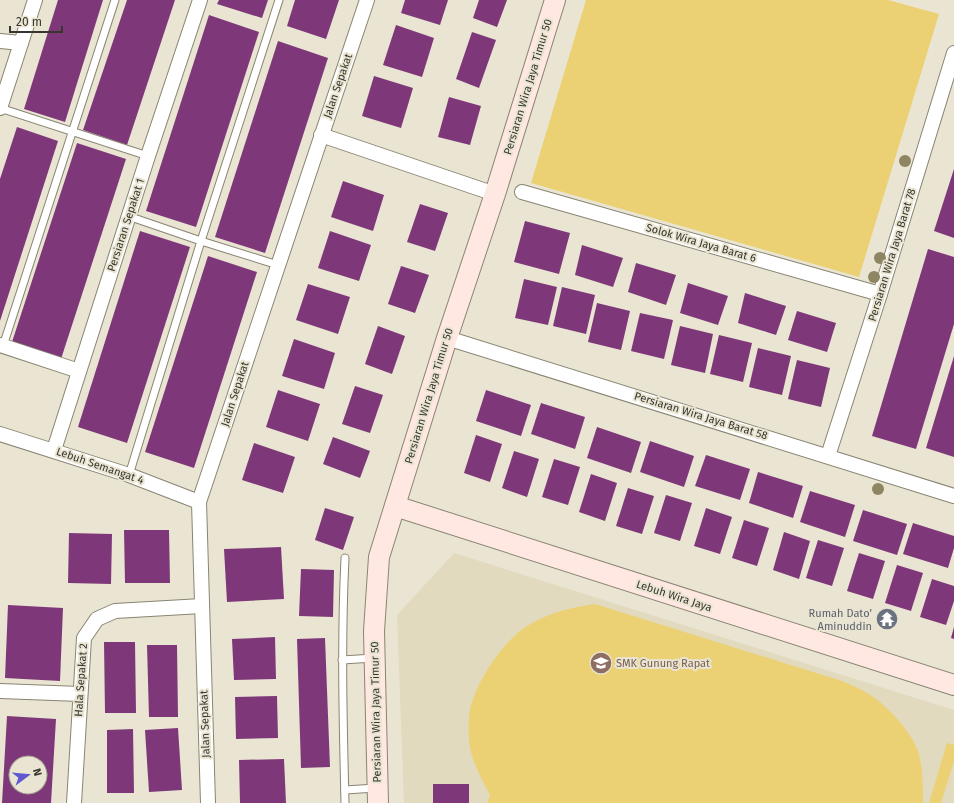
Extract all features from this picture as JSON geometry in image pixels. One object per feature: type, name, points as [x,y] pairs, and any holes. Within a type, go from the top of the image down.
[{"type":"street","points":[[0,108],[35,0]]},
{"type":"street","name":"Persiaran Sepakat 1","points":[[54,450],[128,216],[200,0]]},
{"type":"street","name":"Jalan Sepakat","points":[[208,803],[199,502],[367,0]]},
{"type":"street","name":"Persiaran Wira Jaya Timur 50","points":[[378,795],[374,632],[379,557],[447,338],[495,194],[555,0]]},
{"type":"street","points":[[0,41],[21,43]]},
{"type":"street","name":"Persiaran Wira Jaya Barat 78","points":[[828,456],[880,294],[954,52]]},
{"type":"street","points":[[321,135],[495,194]]},
{"type":"street","name":"Solok Wira Jaya Barat 6","points":[[522,192],[880,294]]},
{"type":"street","name":"Persiaran Wira Jaya Barat 58","points":[[447,338],[954,496]]},
{"type":"street","points":[[2,345],[79,371]]},
{"type":"street","name":"Lebuh Semangat 4","points":[[0,434],[129,475],[199,502]]},
{"type":"street","name":"Lebuh Wira Jaya","points":[[394,506],[954,685]]},
{"type":"street","name":"Hala Sepakat 2","points":[[74,803],[84,638],[96,619],[115,611],[202,606]]},
{"type":"street","points":[[0,691],[80,694]]},
{"type":"lane","points":[[2,345],[115,0]]},
{"type":"lane","points":[[129,475],[201,241],[279,0]]},
{"type":"lane","points":[[0,108],[148,156]]},
{"type":"lane","points":[[128,216],[278,265]]},
{"type":"lane","points":[[345,558],[342,619],[345,803]]},
{"type":"lane","points":[[342,660],[375,658]]},
{"type":"lane","points":[[345,790],[378,795]]},
{"type":"shaded area","points":[[586,0],[888,0],[939,14],[859,277],[531,183]]},
{"type":"shaded area","name":"SMK Gunung Rapat","points":[[454,553],[954,710],[954,803],[404,803],[397,615]]},
{"type":"shaded area","name":"SMK Gunung Rapat","points":[[595,604],[842,681],[867,693],[882,703],[897,718],[915,743],[921,763],[923,803],[487,803],[490,795],[474,762],[470,748],[469,736],[471,704],[482,678],[496,656],[505,646],[523,629],[532,623],[571,608]]},
{"type":"shaded area","points":[[947,743],[954,745],[954,761],[941,803],[929,803]]},
{"type":"building","points":[[58,0],[103,0],[65,122],[24,109]]},
{"type":"building","points":[[127,0],[175,0],[127,145],[83,130]]},
{"type":"building","points":[[219,0],[268,0],[262,18],[217,4]]},
{"type":"building","points":[[295,0],[339,0],[326,39],[287,26]]},
{"type":"building","points":[[405,0],[448,0],[440,25],[401,13]]},
{"type":"building","points":[[479,0],[507,0],[497,27],[473,18]]},
{"type":"building","points":[[209,15],[259,32],[196,227],[146,211]]},
{"type":"building","points":[[396,25],[434,38],[422,77],[383,65]]},
{"type":"building","points":[[472,32],[496,40],[479,88],[456,79]]},
{"type":"building","points":[[278,41],[328,58],[265,253],[215,237]]},
{"type":"building","points":[[374,76],[413,88],[401,128],[362,116]]},
{"type":"building","points":[[449,97],[481,106],[470,145],[438,137]]},
{"type":"building","points":[[17,127],[58,141],[0,321],[0,179]]},
{"type":"building","points":[[77,143],[126,159],[61,359],[12,342]]},
{"type":"building","points":[[954,169],[954,238],[934,231]]},
{"type":"building","points":[[343,181],[384,195],[373,231],[331,217]]},
{"type":"building","points":[[420,204],[448,213],[435,251],[407,242]]},
{"type":"building","points":[[525,221],[570,233],[559,274],[514,262]]},
{"type":"building","points":[[140,231],[190,247],[127,443],[78,427]]},
{"type":"building","points":[[330,231],[371,245],[359,281],[318,268]]},
{"type":"building","points":[[582,245],[623,258],[613,287],[575,275]]},
{"type":"building","points":[[928,249],[954,257],[954,324],[916,449],[872,436]]},
{"type":"building","points":[[208,256],[257,272],[194,468],[145,452]]},
{"type":"building","points":[[636,263],[676,275],[666,305],[628,292]]},
{"type":"building","points":[[401,266],[429,275],[415,313],[388,304]]},
{"type":"building","points":[[524,279],[557,287],[548,325],[515,318]]},
{"type":"building","points":[[688,283],[728,296],[718,325],[680,313]]},
{"type":"building","points":[[308,284],[350,297],[338,334],[296,320]]},
{"type":"building","points":[[562,287],[595,295],[586,334],[553,326]]},
{"type":"building","points":[[745,293],[786,306],[776,335],[738,323]]},
{"type":"building","points":[[597,303],[630,311],[621,350],[588,342]]},
{"type":"building","points":[[797,311],[836,323],[827,352],[788,340]]},
{"type":"building","points":[[640,313],[673,320],[664,359],[631,351]]},
{"type":"building","points":[[378,326],[405,336],[392,374],[365,364]]},
{"type":"building","points":[[680,326],[713,334],[705,373],[671,365]]},
{"type":"building","points":[[719,335],[752,343],[743,382],[710,374]]},
{"type":"building","points":[[294,339],[335,353],[324,389],[282,376]]},
{"type":"building","points":[[758,348],[791,356],[782,395],[749,387]]},
{"type":"building","points":[[954,356],[954,457],[926,448]]},
{"type":"building","points":[[797,360],[830,368],[821,407],[788,399]]},
{"type":"building","points":[[355,386],[383,395],[370,433],[342,424]]},
{"type":"building","points":[[278,390],[320,404],[308,441],[266,427]]},
{"type":"building","points":[[486,390],[531,405],[521,436],[476,421]]},
{"type":"building","points":[[541,403],[585,417],[575,449],[531,434]]},
{"type":"building","points":[[597,427],[641,442],[631,473],[587,458]]},
{"type":"building","points":[[476,435],[502,444],[490,482],[464,473]]},
{"type":"building","points":[[333,437],[370,451],[360,478],[323,464]]},
{"type":"building","points":[[650,441],[694,456],[684,487],[640,472]]},
{"type":"building","points":[[254,443],[295,457],[283,493],[242,480]]},
{"type":"building","points":[[514,451],[539,459],[527,497],[502,488]]},
{"type":"building","points":[[706,455],[750,469],[740,500],[695,486]]},
{"type":"building","points":[[554,459],[580,467],[568,505],[542,497]]},
{"type":"building","points":[[758,472],[803,486],[793,518],[749,503]]},
{"type":"building","points":[[591,474],[617,483],[605,521],[579,512]]},
{"type":"building","points":[[628,488],[654,496],[642,534],[616,526]]},
{"type":"building","points":[[810,491],[855,505],[845,537],[800,522]]},
{"type":"building","points":[[666,495],[692,503],[680,541],[654,533]]},
{"type":"building","points":[[325,508],[354,517],[343,550],[315,540]]},
{"type":"building","points":[[706,508],[732,517],[720,554],[694,546]]},
{"type":"building","points":[[863,510],[907,524],[897,555],[853,541]]},
{"type":"building","points":[[744,520],[769,528],[757,566],[732,558]]},
{"type":"building","points":[[913,523],[954,536],[954,548],[948,568],[903,554]]},
{"type":"building","points":[[124,530],[169,530],[170,583],[125,583]]},
{"type":"building","points":[[784,532],[810,541],[799,579],[773,570]]},
{"type":"building","points":[[69,533],[112,534],[111,584],[68,583]]},
{"type":"building","points":[[818,540],[844,548],[832,586],[806,578]]},
{"type":"building","points":[[281,547],[284,599],[227,602],[224,549]]},
{"type":"building","points":[[859,553],[885,561],[873,599],[847,591]]},
{"type":"building","points":[[897,565],[923,573],[911,611],[885,603]]},
{"type":"building","points":[[301,569],[334,570],[333,617],[299,616]]},
{"type":"building","points":[[932,579],[954,586],[954,601],[946,625],[920,617]]},
{"type":"building","points":[[8,605],[63,608],[60,681],[5,678]]},
{"type":"building","points":[[954,627],[954,639],[951,638]]},
{"type":"building","points":[[275,637],[276,679],[234,680],[232,639]]},
{"type":"building","points":[[325,638],[330,767],[301,768],[297,639]]},
{"type":"building","points":[[104,642],[135,642],[136,713],[105,713]]},
{"type":"building","points":[[147,645],[177,645],[178,717],[149,717]]},
{"type":"building","points":[[277,696],[278,738],[236,739],[235,697]]},
{"type":"building","points":[[7,716],[56,719],[51,803],[2,803]]},
{"type":"building","points":[[178,728],[182,790],[149,792],[145,730]]},
{"type":"building","points":[[133,729],[134,793],[107,793],[107,730]]},
{"type":"building","points":[[284,759],[286,803],[240,803],[239,760]]},
{"type":"building","points":[[433,784],[469,784],[469,803],[433,803]]},
{"type":"place","name":"Rumah Dato’ Aminuddin","points":[[887,619]]},
{"type":"place","name":"SMK Gunung Rapat","points":[[601,663]]}]
